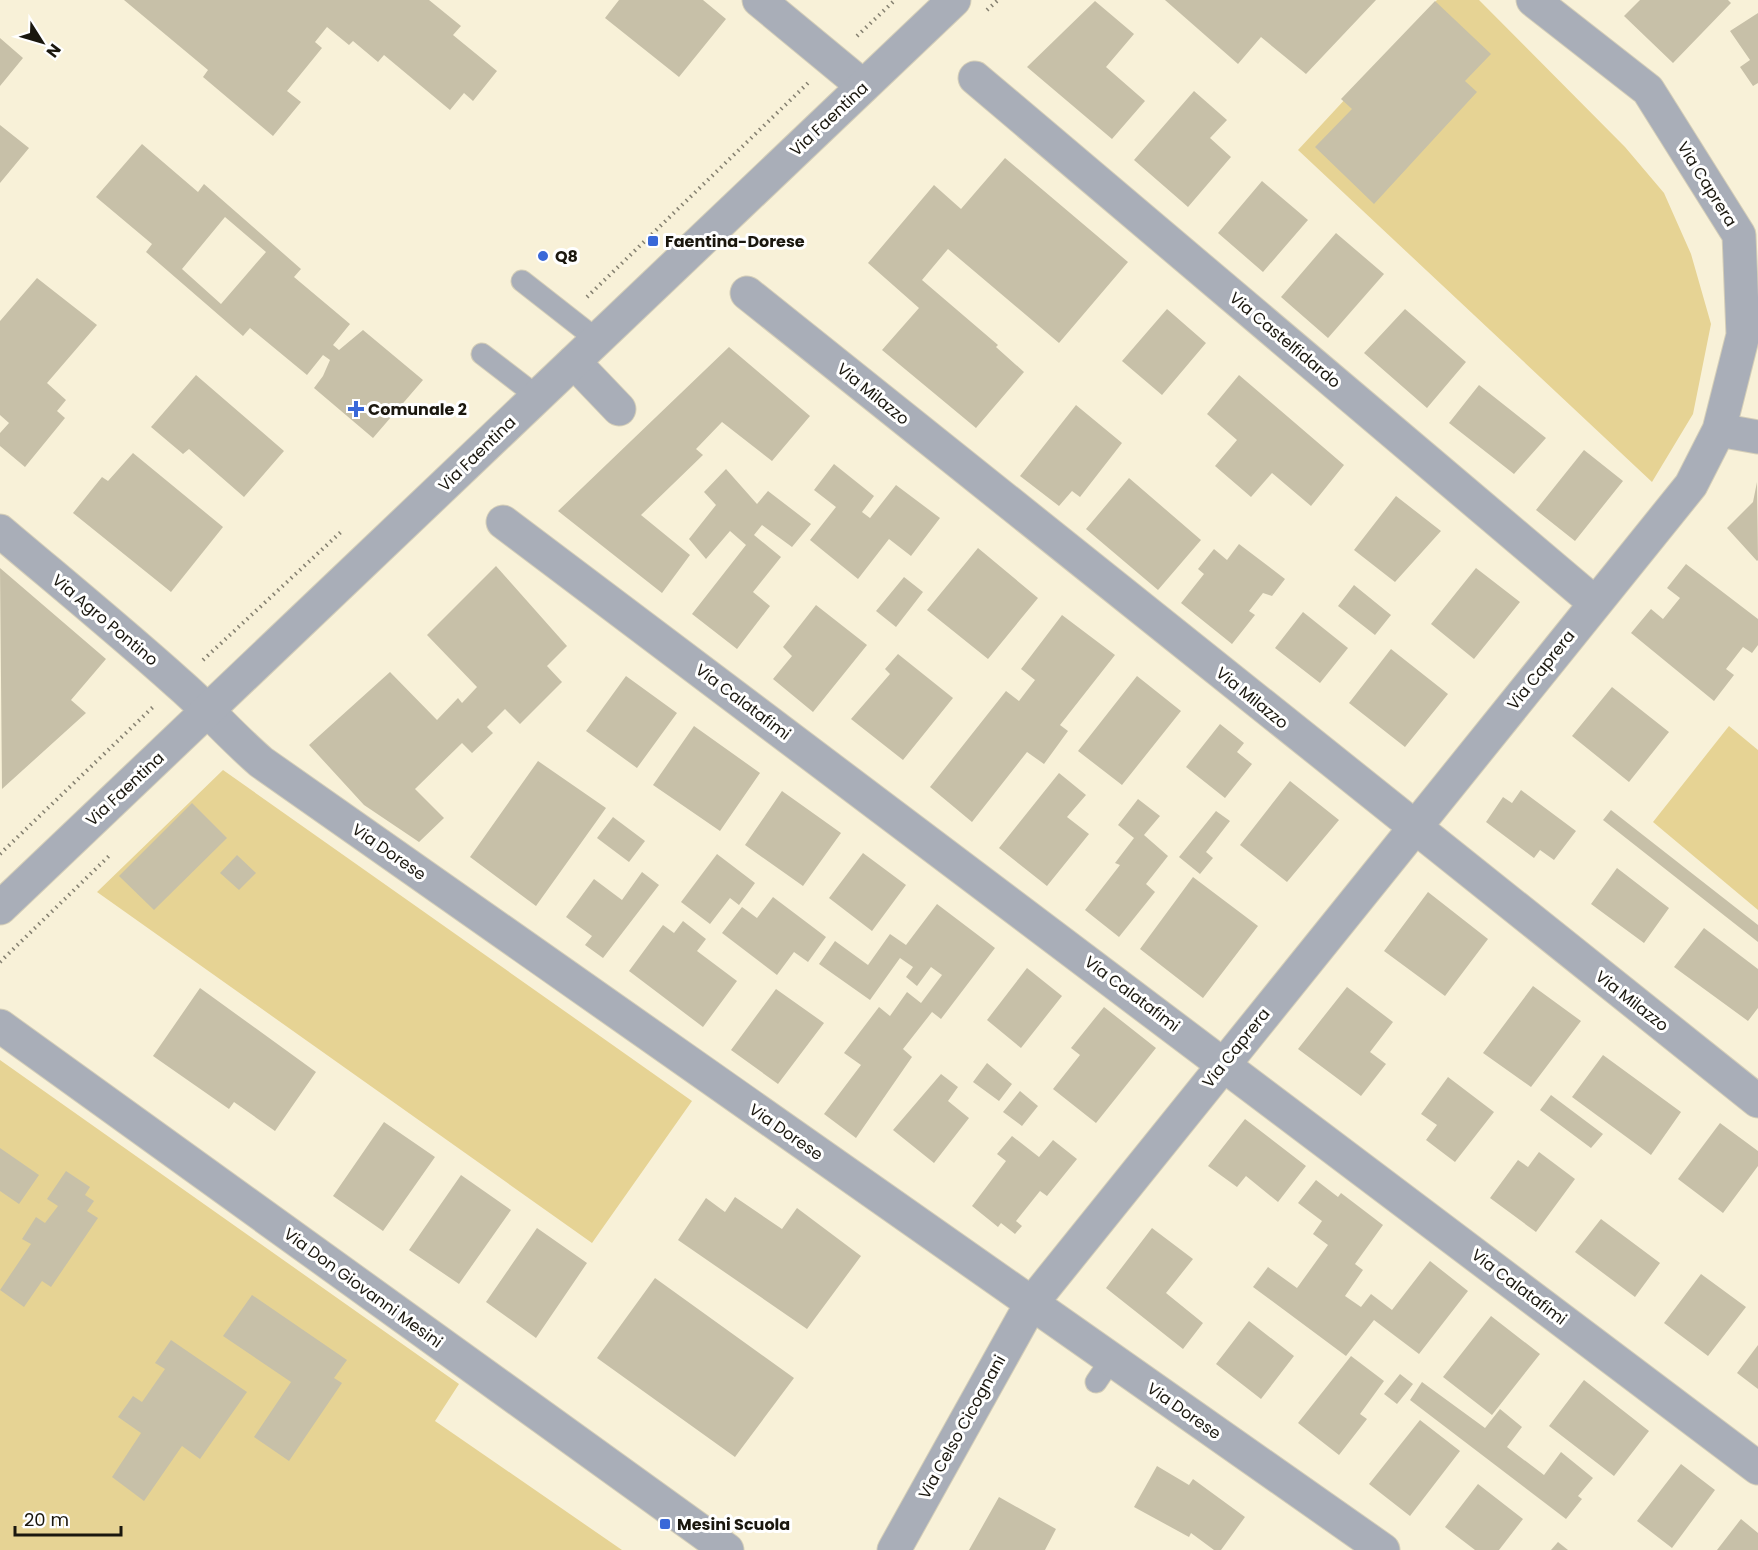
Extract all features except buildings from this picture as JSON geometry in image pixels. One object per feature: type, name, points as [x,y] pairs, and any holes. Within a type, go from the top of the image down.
[{"type":"street","points":[[759,0],[863,86]]},
{"type":"street","name":"Via Faentina","points":[[0,908],[954,0]]},
{"type":"street","name":"Via Caprera","points":[[1031,1304],[1691,485],[1719,430],[1743,335],[1739,236],[1648,90],[1533,0]]},
{"type":"street","name":"Via Castelfidardo","points":[[975,78],[1595,603]]},
{"type":"street","name":"Via Milazzo","points":[[747,293],[1758,1101]]},
{"type":"street","points":[[585,350],[619,409]]},
{"type":"street","points":[[1719,430],[1758,437]]},
{"type":"street","name":"Via Calatafimi","points":[[503,522],[1758,1468]]},
{"type":"street","name":"Via Agro Pontino","points":[[0,531],[208,710]]},
{"type":"street","name":"Via Dorese","points":[[208,710],[232,737],[261,762],[1031,1304],[1103,1371],[1375,1548]]},
{"type":"street","name":"Via Don Giovanni Mesini","points":[[0,1026],[727,1550]]},
{"type":"street","name":"Via Celso Cicognani","points":[[894,1550],[1031,1304]]},
{"type":"lane","points":[[522,281],[567,316],[585,350]]},
{"type":"lane","points":[[482,354],[538,397]]},
{"type":"path","points":[[567,316],[895,0]]},
{"type":"path","points":[[0,854],[178,683],[344,529]]},
{"type":"shaded area","points":[[1437,0],[1479,0],[1625,147],[1664,193],[1691,254],[1711,324],[1693,414],[1652,482],[1298,150]]},
{"type":"shaded area","points":[[1729,726],[1758,750],[1758,910],[1653,822]]},
{"type":"shaded area","points":[[223,770],[692,1101],[592,1243],[97,892]]},
{"type":"shaded area","points":[[0,1060],[459,1384],[435,1421],[622,1550],[0,1550]]},
{"type":"place","name":"Faentina-Dorese","points":[[653,241]]},
{"type":"place","name":"Q8","points":[[543,256]]},
{"type":"place","name":"Comunale 2","points":[[356,409]]},
{"type":"place","name":"Mesini Scuola","points":[[665,1524]]}]
